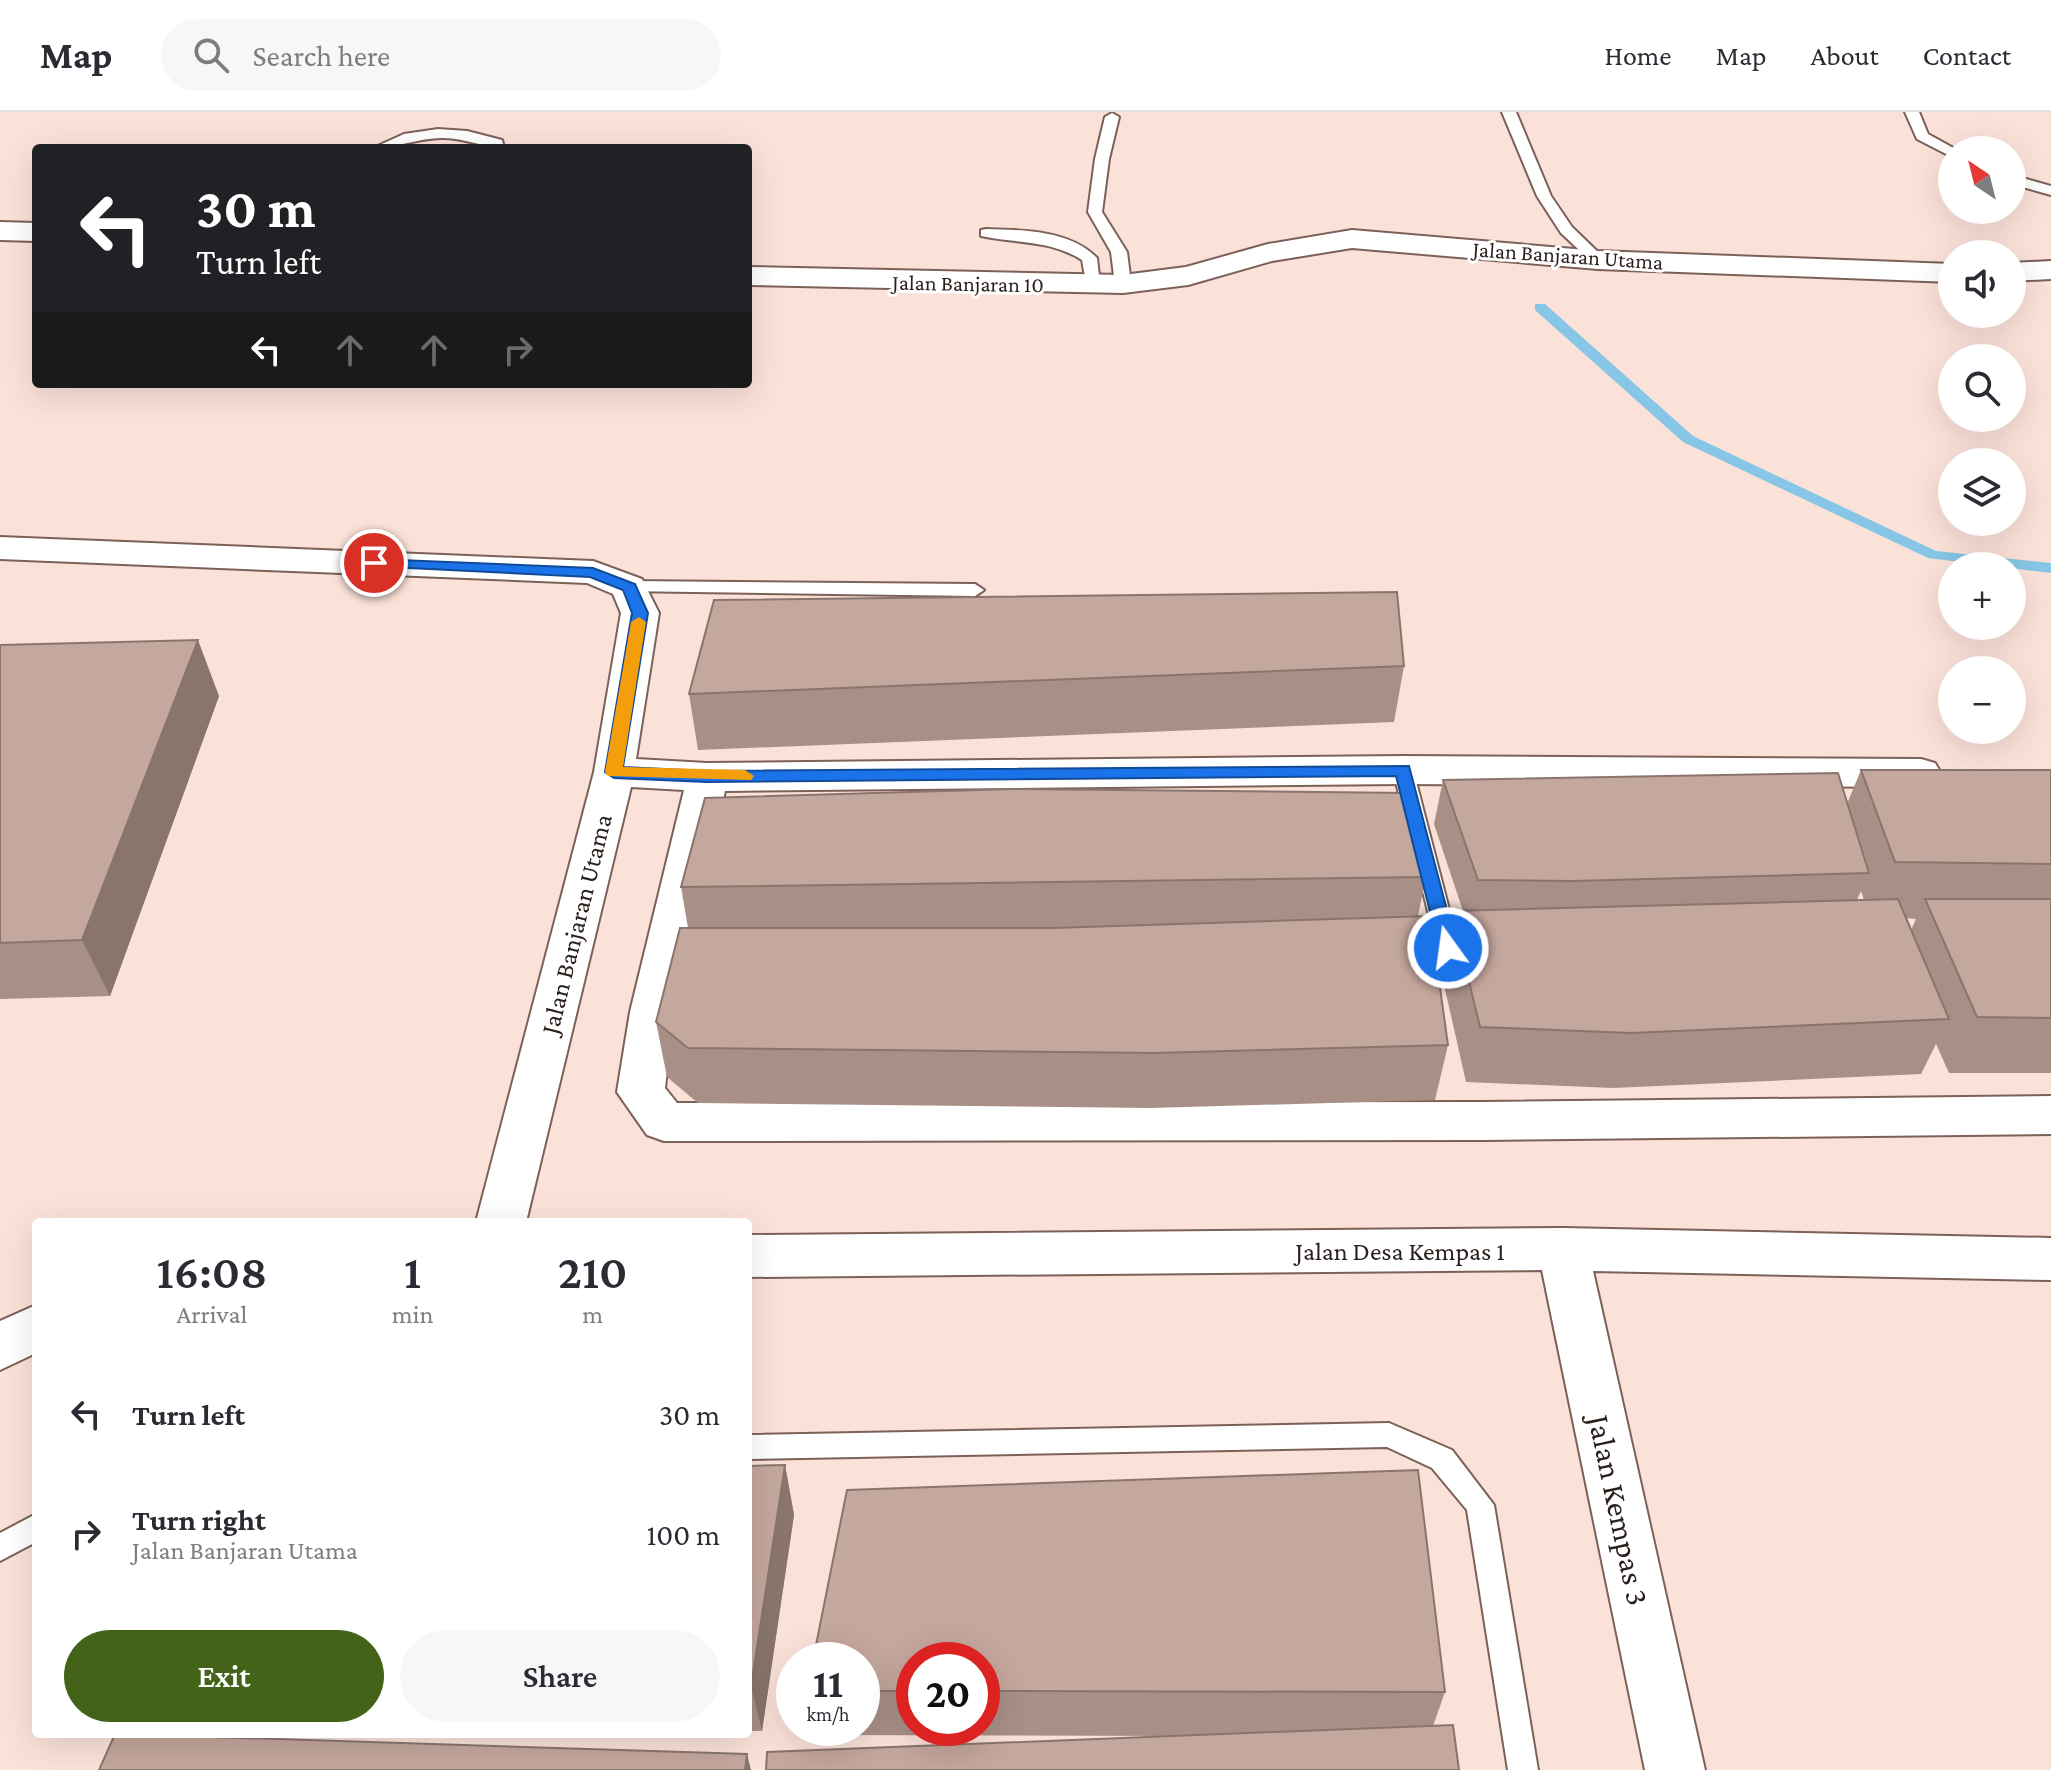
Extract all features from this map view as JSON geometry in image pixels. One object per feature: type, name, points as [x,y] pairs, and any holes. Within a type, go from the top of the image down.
[{"type":"street","points":[[0,231],[32,232]]},
{"type":"street","name":"Jalan Banjaran Utama","points":[[1188,276],[1268,253],[1352,239],[1598,260],[1938,272]]},
{"type":"street","points":[[2026,271],[2051,270]]},
{"type":"street","name":"Jalan Banjaran 10","points":[[752,276],[1092,285],[1188,276]]},
{"type":"street","points":[[0,548],[593,572],[629,587]]},
{"type":"street","name":"Jalan Banjaran Utama","points":[[502,1218],[614,772],[640,613],[629,587]]},
{"type":"street","points":[[614,772],[707,777],[1403,770],[1961,774]]},
{"type":"street","points":[[707,777],[673,957],[641,1092],[664,1122],[1484,1121],[2051,1115]]},
{"type":"street","name":"Jalan Desa Kempas 1","points":[[752,1256],[1563,1249],[2051,1259]]},
{"type":"street","name":"Jalan Kempas 3","points":[[1563,1249],[1675,1770]]},
{"type":"street","points":[[0,1347],[32,1329]]},
{"type":"lane","points":[[1509,112],[1544,196],[1566,230],[1598,260]]},
{"type":"lane","points":[[1912,112],[1922,136],[1938,145]]},
{"type":"lane","points":[[1112,117],[1102,159],[1095,212],[1119,252],[1123,284]]},
{"type":"lane","points":[[388,144],[403,137],[436,132],[470,135],[497,144]]},
{"type":"lane","points":[[2026,183],[2051,191]]},
{"type":"lane","points":[[986,233],[1046,237],[1075,248],[1089,258],[1092,285]]},
{"type":"lane","points":[[629,587],[975,590]]},
{"type":"lane","points":[[1403,770],[1448,948]]},
{"type":"lane","points":[[752,1447],[1389,1435],[1442,1459],[1480,1505],[1523,1770]]},
{"type":"lane","points":[[0,1548],[32,1529]]},
{"type":"building","points":[[1397,592],[1404,666],[689,694],[714,600]]},
{"type":"building","points":[[198,640],[82,940],[0,943],[0,645]]},
{"type":"building","points":[[1861,770],[2051,770],[2051,864],[1895,862]]},
{"type":"building","points":[[1838,773],[1869,873],[1573,881],[1478,880],[1443,780]]},
{"type":"building","points":[[1013,789],[1410,793],[1426,877],[681,887],[705,798]]},
{"type":"building","points":[[1898,899],[1949,1019],[1631,1033],[1480,1027],[1452,911]]},
{"type":"building","points":[[1925,899],[2051,899],[2051,1018],[1977,1017]]},
{"type":"building","points":[[1430,916],[1448,1045],[1155,1053],[688,1048],[656,1022],[680,928],[1053,928]]},
{"type":"building","points":[[785,1465],[752,1680],[752,1466]]},
{"type":"building","points":[[1418,1470],[1445,1692],[1000,1691],[1000,1642],[896,1642],[896,1691],[880,1691],[880,1642],[817,1642],[847,1490]]},
{"type":"building","points":[[1453,1725],[1459,1770],[766,1770],[767,1752],[1000,1746],[1000,1743]]},
{"type":"building","points":[[113,1738],[241,1738],[747,1754],[745,1770],[99,1770]]},
{"type":"waterway","points":[[1540,307],[1688,439],[1933,555],[2051,568]]},
{"type":"slow traffic","points":[[639,622],[614,772],[745,776]]},
{"type":"route","points":[[374,563],[593,572],[629,587],[640,613],[614,772],[707,777],[1403,770],[1448,948]]}]
